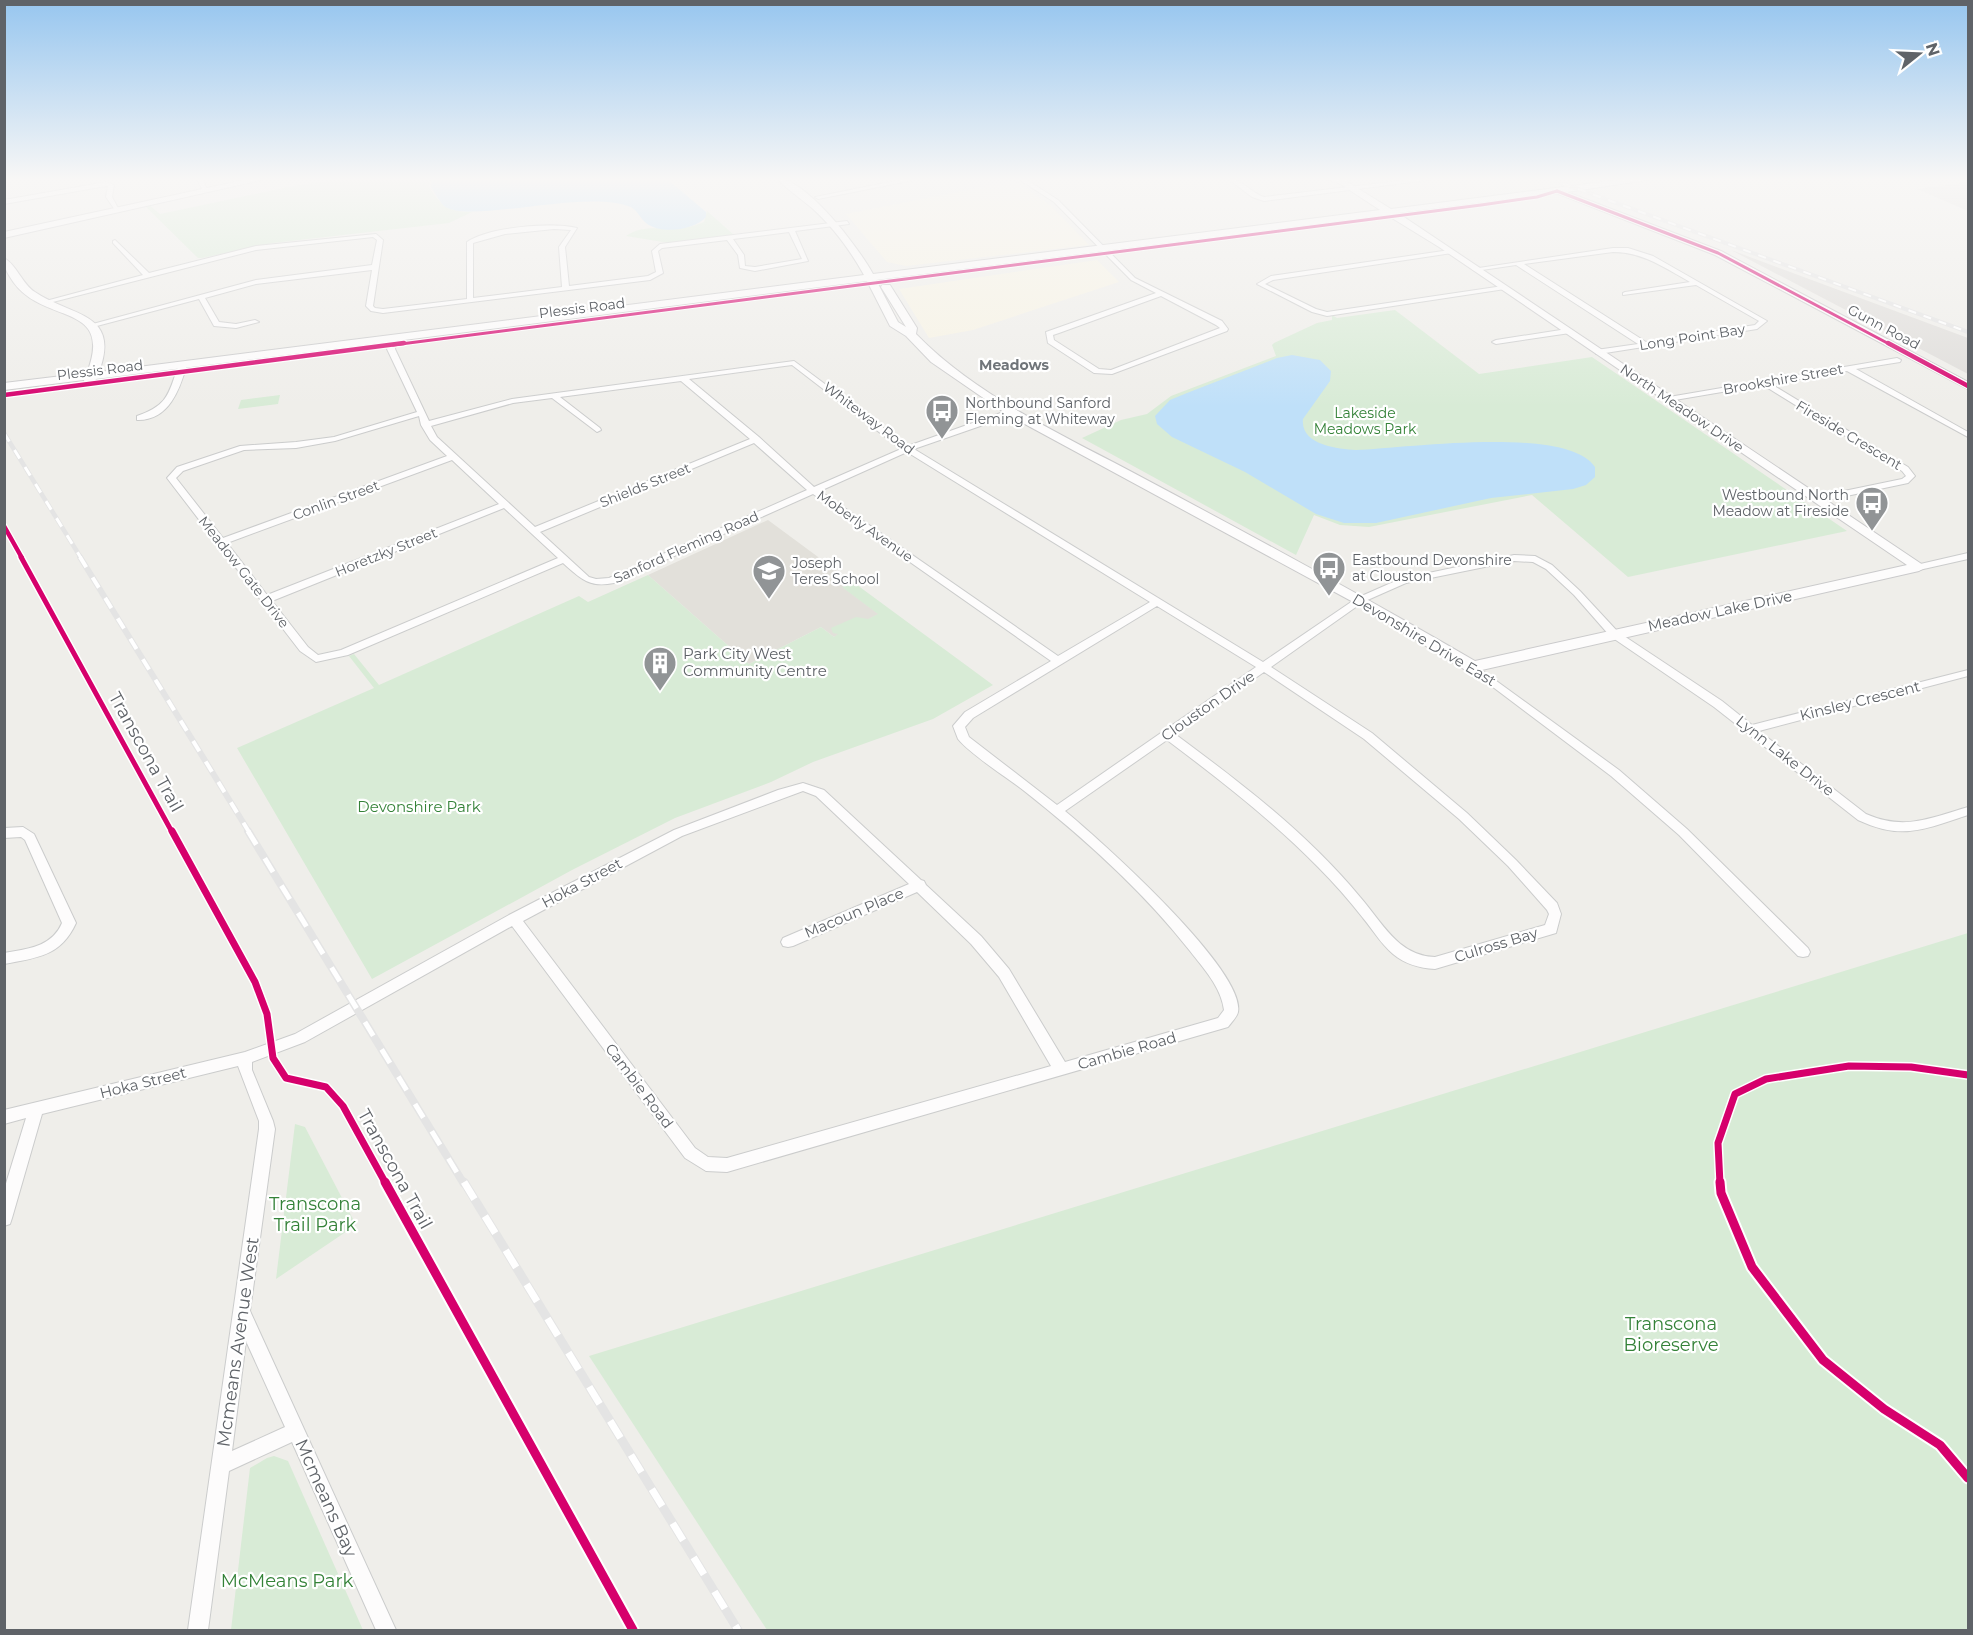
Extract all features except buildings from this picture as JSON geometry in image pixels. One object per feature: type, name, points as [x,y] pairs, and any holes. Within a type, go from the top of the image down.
[{"type":"street","points":[[128,254],[147,275]]},
{"type":"street","points":[[45,302],[231,254]]},
{"type":"street","points":[[378,254],[369,306],[373,310],[657,276],[660,270],[657,254]]},
{"type":"street","points":[[470,254],[470,300]]},
{"type":"street","points":[[563,254],[567,288]]},
{"type":"street","points":[[741,254],[742,267],[751,270],[806,260],[803,254]]},
{"type":"street","name":"Devonshire Drive East","points":[[856,254],[894,324],[910,334],[935,360],[1012,412],[1360,600],[1473,666],[1616,773],[1683,832],[1803,952]]},
{"type":"street","points":[[870,254],[882,274]]},
{"type":"street","name":"Plessis Road","points":[[4,394],[182,368],[870,280],[882,274],[1064,254]]},
{"type":"street","name":"Plessis Road","points":[[882,274],[1066,254]]},
{"type":"street","points":[[1108,254],[1133,279],[1219,323],[1224,328],[1112,372],[1097,371],[1048,338],[1056,331],[1161,294]]},
{"type":"street","points":[[1420,254],[1268,278],[1260,284],[1314,311],[1327,314],[1503,288]]},
{"type":"street","name":"North Meadow Drive","points":[[1454,254],[1919,567]]},
{"type":"street","name":"Long Point Bay","points":[[1475,269],[1582,254]]},
{"type":"street","name":"Long Point Bay","points":[[1599,352],[1762,325],[1763,321],[1760,318],[1650,257],[1640,254]]},
{"type":"street","name":"Gunn Road","points":[[1719,254],[1968,386]]},
{"type":"street","points":[[4,261],[27,292],[76,314],[93,325],[101,348],[91,380]]},
{"type":"street","points":[[831,282],[852,273],[862,261]]},
{"type":"street","points":[[1517,263],[1644,344]]},
{"type":"street","points":[[93,325],[278,278],[376,267]]},
{"type":"street","name":"Devonshire Drive East","points":[[882,274],[912,328],[910,334]]},
{"type":"street","name":"Plessis Road","points":[[392,341],[831,282],[870,280]]},
{"type":"street","points":[[1625,294],[1697,283]]},
{"type":"street","points":[[201,297],[217,324],[236,326],[255,322]]},
{"type":"street","points":[[1496,342],[1567,331]]},
{"type":"street","name":"Sanford Fleming Road","points":[[392,341],[405,382],[425,424],[451,457],[586,579],[596,582],[611,581],[907,449],[1012,412]]},
{"type":"street","name":"Brookshire Street","points":[[1669,399],[1897,360]]},
{"type":"street","name":"Whiteway Road","points":[[425,424],[512,401],[794,363],[907,449],[1264,667]]},
{"type":"street","points":[[140,418],[156,413],[169,404],[182,368]]},
{"type":"street","points":[[1848,368],[1968,435]]},
{"type":"street","name":"Moberly Avenue","points":[[681,377],[813,490],[1058,661]]},
{"type":"street","name":"Plessis Road","points":[[4,387],[91,380]]},
{"type":"street","name":"Fireside Crescent","points":[[1763,382],[1905,469],[1911,476],[1905,481],[1818,499]]},
{"type":"street","points":[[554,396],[597,430]]},
{"type":"street","name":"Meadow Gate Drive","points":[[421,413],[335,439],[296,445],[243,448],[174,473],[172,480],[304,649],[316,658],[324,659],[344,653],[564,559]]},
{"type":"street","name":"Shields Street","points":[[534,531],[756,439]]},
{"type":"street","name":"Conlin Street","points":[[221,542],[451,457]]},
{"type":"street","name":"Horetzky Street","points":[[267,599],[504,505]]},
{"type":"street","name":"Meadow Lake Drive","points":[[1473,666],[1968,556]]},
{"type":"street","name":"Clouston Drive","points":[[1056,811],[1360,600],[1403,581],[1525,557],[1536,559],[1549,567],[1614,634]]},
{"type":"street","name":"Cambie Road","points":[[514,919],[690,1153],[706,1164],[727,1165],[1216,1026],[1227,1018],[1231,1011],[1228,995],[1211,968],[1157,901],[1119,863],[964,740],[960,726],[969,715],[1156,602]]},
{"type":"street","name":"Lynn Lake Drive","points":[[1614,634],[1751,729],[1862,817],[1881,827],[1896,830],[1908,829],[1968,812]]},
{"type":"street","name":"Culross Bay","points":[[1168,735],[1278,820],[1361,906],[1395,949],[1408,959],[1424,964],[1436,963],[1551,929],[1555,914],[1552,907],[1512,863],[1463,816],[1368,736],[1264,667]]},
{"type":"street","name":"Kinsley Crescent","points":[[1751,729],[1968,673]]},
{"type":"street","name":"Hoka Street","points":[[4,1118],[245,1058],[300,1038],[514,919],[678,832],[803,787],[820,793],[976,940],[1005,973],[1061,1069]]},
{"type":"street","points":[[4,833],[23,832],[30,837],[69,923],[65,935],[54,945],[4,959]]},
{"type":"street","name":"Macoun Place","points":[[788,942],[920,885]]},
{"type":"street","name":"Mcmeans Avenue West","points":[[198,1630],[267,1129],[266,1121],[245,1070],[245,1058]]},
{"type":"street","points":[[4,1218],[36,1110]]},
{"type":"street","name":"Mcmeans Bay","points":[[242,1311],[386,1630]]},
{"type":"street","name":"Mcmeans Bay","points":[[222,1466],[296,1431]]},
{"type":"shaded area","points":[[880,254],[1008,254],[906,266],[887,262]]},
{"type":"shaded area","points":[[1739,254],[1968,338],[1968,374]]},
{"type":"shaded area","points":[[1097,260],[1119,282],[973,330],[929,338],[899,289]]},
{"type":"shaded area","name":"Joseph Teres School","points":[[768,520],[852,582],[843,587],[879,614],[834,637],[821,627],[749,664],[648,575]]},
{"type":"green space","points":[[194,254],[220,254],[202,258]]},
{"type":"green space","name":"Lakeside Meadows Park","points":[[1395,310],[1479,374],[1592,357],[1847,531],[1628,577],[1532,495],[1369,527],[1340,525],[1314,515],[1296,555],[1082,438],[1121,420],[1147,414],[1171,396],[1276,356],[1272,345],[1274,343],[1317,323],[1332,320],[1332,315],[1337,318]]},
{"type":"green space","points":[[280,395],[278,404],[238,409],[241,400]]},
{"type":"green space","name":"Devonshire Park","points":[[648,575],[749,664],[821,627],[834,637],[838,634],[833,633],[831,628],[856,617],[868,619],[878,614],[842,587],[853,582],[993,685],[933,719],[813,762],[771,782],[675,818],[572,870],[372,979],[237,748],[374,688],[349,656],[354,654],[379,685],[579,596],[588,602]]},
{"type":"green space","name":"Transcona Bioreserve","points":[[1968,933],[1968,1630],[767,1630],[589,1356]]},
{"type":"green space","name":"Transcona Trail Park","points":[[295,1124],[305,1127],[356,1225],[276,1279]]},
{"type":"green space","name":"McMeans Park","points":[[274,1456],[288,1461],[363,1630],[231,1630],[250,1468]]},
{"type":"water","points":[[1292,355],[1320,360],[1331,371],[1330,381],[1303,419],[1307,435],[1322,444],[1356,450],[1484,442],[1553,446],[1579,454],[1595,467],[1595,477],[1586,485],[1573,489],[1491,498],[1376,523],[1344,523],[1316,514],[1245,472],[1172,437],[1157,424],[1155,416],[1170,400],[1277,358]]},
{"type":"railway","points":[[1756,254],[1968,332]]},
{"type":"railway","points":[[4,433],[81,558]]},
{"type":"railway","points":[[80,557],[249,832]]},
{"type":"railway","points":[[248,831],[464,1184]]},
{"type":"railway","points":[[464,1182],[738,1630]]},
{"type":"cycle path","points":[[4,395],[1098,254]]},
{"type":"cycle path","points":[[1720,254],[1968,386]]},
{"type":"cycle path","name":"Transcona Trail","points":[[4,526],[255,982],[267,1014],[273,1058],[286,1078],[326,1087],[343,1106],[633,1630]]},
{"type":"cycle path","points":[[1968,1075],[1911,1067],[1849,1066],[1766,1079],[1735,1094],[1718,1143],[1721,1193],[1752,1267],[1823,1360],[1884,1409],[1940,1445],[1968,1478]]},
{"type":"place","name":"Northbound Sanford Fleming at Whiteway","points":[[942,440]]},
{"type":"place","name":"Westbound North Meadow at Fireside","points":[[1872,532]]},
{"type":"place","name":"Eastbound Devonshire at Clouston","points":[[1329,597]]},
{"type":"place","name":"Joseph Teres School","points":[[769,600]]},
{"type":"place","name":"Park City West Community Centre","points":[[660,692]]},
{"type":"district","name":"Meadows","points":[[1014,365]]}]
